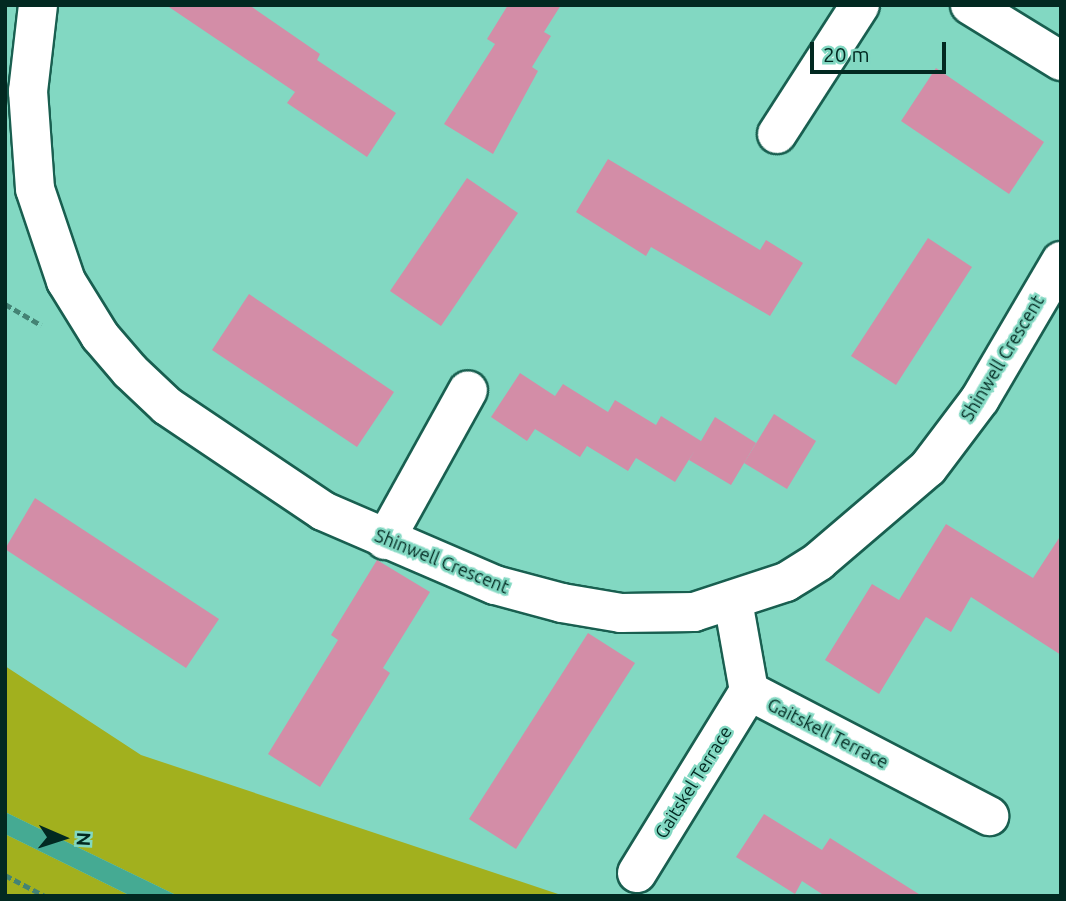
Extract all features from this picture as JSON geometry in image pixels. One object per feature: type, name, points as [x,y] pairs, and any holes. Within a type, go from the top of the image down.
[{"type":"street","name":"Shinwell Crescent","points":[[38,5],[20,192],[66,281],[100,335],[130,371],[167,406],[312,503],[385,540],[495,585],[562,603],[621,612],[663,613],[694,612],[786,582],[819,561],[928,468],[980,399],[1054,285]]},
{"type":"street","points":[[777,134],[860,5]]},
{"type":"street","points":[[970,5],[1061,61]]},
{"type":"street","points":[[385,540],[468,390]]},
{"type":"street","name":"Gaitskell Terrace","points":[[733,601],[749,691],[989,816]]},
{"type":"street","name":"Gaitskel Terrace","points":[[637,873],[749,691]]},
{"type":"path","points":[[5,875],[45,896]]},
{"type":"green space","points":[[5,666],[141,755],[564,896],[178,896],[5,812]]},
{"type":"green space","points":[[5,834],[131,896],[5,896]]},
{"type":"shaded area","points":[[5,812],[178,896],[131,896],[5,834]]},
{"type":"building","points":[[166,5],[249,5],[320,54],[317,60],[396,113],[367,157],[287,103],[295,92]]},
{"type":"building","points":[[508,5],[561,5],[544,32],[551,36],[532,67],[538,71],[493,154],[444,124],[495,44],[487,39]]},
{"type":"building","points":[[936,68],[1044,142],[1009,194],[901,121]]},
{"type":"building","points":[[608,159],[760,250],[766,240],[803,263],[770,316],[651,247],[646,256],[576,212]]},
{"type":"building","points":[[467,178],[518,213],[441,326],[390,291]]},
{"type":"building","points":[[928,238],[972,267],[896,385],[851,356]]},
{"type":"building","points":[[249,294],[394,392],[357,447],[212,350]]},
{"type":"building","points":[[520,373],[555,396],[563,384],[608,412],[615,400],[656,425],[661,416],[701,441],[715,417],[756,443],[731,485],[689,460],[695,450],[675,482],[636,458],[628,471],[587,446],[580,457],[535,429],[527,441],[491,417]]},
{"type":"building","points":[[774,414],[816,441],[787,489],[744,463]]},
{"type":"building","points":[[35,498],[219,619],[186,668],[5,549]]},
{"type":"building","points":[[946,524],[1033,578],[1061,535],[1061,655],[971,597],[951,632],[926,617],[879,694],[825,660],[872,584],[899,600]]},
{"type":"building","points":[[377,560],[430,592],[383,668],[390,673],[320,787],[268,754],[338,640],[331,635]]},
{"type":"building","points":[[588,633],[635,663],[516,849],[469,819]]},
{"type":"building","points":[[764,814],[822,850],[830,838],[922,896],[825,896],[802,881],[795,894],[736,857]]}]
